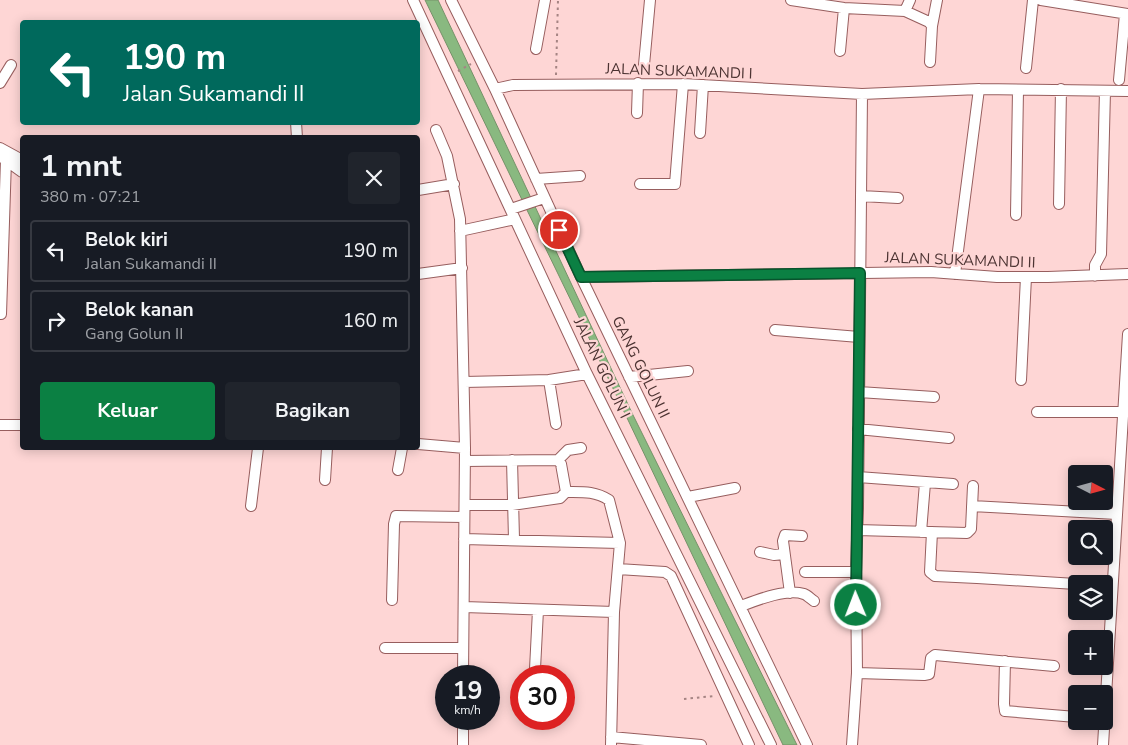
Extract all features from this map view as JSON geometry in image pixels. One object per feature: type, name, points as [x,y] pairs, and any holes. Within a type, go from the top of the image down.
[{"type":"street","name":"JALAN GOLUN I","points":[[413,0],[587,374],[771,745]]},
{"type":"street","name":"GANG GOLUN II","points":[[451,0],[495,89],[536,179],[542,199],[688,496],[807,745]]},
{"type":"street","points":[[536,48],[544,0]]},
{"type":"street","points":[[644,65],[650,0]]},
{"type":"street","points":[[793,0],[844,8],[905,11],[929,22],[932,26]]},
{"type":"street","points":[[905,11],[910,0]]},
{"type":"street","points":[[930,62],[932,26],[937,0]]},
{"type":"street","points":[[1026,68],[1033,0]]},
{"type":"street","points":[[1041,0],[1126,14],[1119,80]]},
{"type":"street","points":[[840,51],[844,8]]},
{"type":"street","points":[[0,83],[11,65]]},
{"type":"street","points":[[637,113],[638,83]]},
{"type":"street","name":"JALAN SUKAMANDI I","points":[[495,89],[513,84],[638,83],[862,94],[979,89],[1128,91]]},
{"type":"street","points":[[640,184],[675,184],[684,84]]},
{"type":"street","points":[[700,133],[703,85]]},
{"type":"street","points":[[954,274],[979,89]]},
{"type":"street","points":[[1016,215],[1018,90]]},
{"type":"street","points":[[1059,204],[1061,90]]},
{"type":"street","points":[[1095,276],[1095,264],[1100,254],[1104,91]]},
{"type":"street","points":[[852,745],[857,673],[856,572],[862,94]]},
{"type":"street","points":[[436,130],[447,156],[454,184],[460,231],[462,268],[465,448],[463,665]]},
{"type":"street","points":[[0,148],[20,159]]},
{"type":"street","points":[[3,158],[20,171]]},
{"type":"street","points":[[1,314],[3,158]]},
{"type":"street","points":[[536,179],[580,176]]},
{"type":"street","points":[[420,190],[454,184]]},
{"type":"street","points":[[861,196],[898,198]]},
{"type":"street","points":[[460,231],[513,214],[522,206],[542,199]]},
{"type":"street","points":[[420,274],[462,268]]},
{"type":"street","name":"JALAN SUKAMANDI II","points":[[581,277],[931,272],[1026,277],[1128,274]]},
{"type":"street","points":[[1022,380],[1026,277]]},
{"type":"street","points":[[775,330],[859,336]]},
{"type":"street","points":[[1109,575],[1117,514],[1128,334]]},
{"type":"street","points":[[629,377],[688,371]]},
{"type":"street","points":[[464,382],[549,380],[587,374]]},
{"type":"street","points":[[549,380],[556,424]]},
{"type":"street","points":[[859,392],[934,397]]},
{"type":"street","points":[[1037,412],[1122,412]]},
{"type":"street","points":[[0,425],[20,425]]},
{"type":"street","points":[[858,429],[949,438]]},
{"type":"street","points":[[420,444],[465,448]]},
{"type":"street","points":[[465,461],[558,460],[568,450],[581,448]]},
{"type":"street","points":[[251,506],[258,450]]},
{"type":"street","points":[[325,480],[327,450]]},
{"type":"street","points":[[398,470],[402,450]]},
{"type":"street","points":[[512,460],[514,540]]},
{"type":"street","points":[[558,460],[561,464],[566,492]]},
{"type":"street","points":[[858,477],[953,484]]},
{"type":"street","points":[[925,483],[926,532],[930,572],[936,576],[1068,584]]},
{"type":"street","points":[[857,530],[967,533],[971,529],[973,486]]},
{"type":"street","points":[[688,496],[735,488]]},
{"type":"street","points":[[465,504],[512,505],[560,498],[566,492],[591,492],[600,494],[609,500],[620,543],[614,612],[611,741],[701,745]]},
{"type":"street","points":[[972,506],[1117,514]]},
{"type":"street","points":[[392,600],[394,524],[396,516],[464,517]]},
{"type":"street","points":[[790,593],[783,541],[785,535],[802,536]]},
{"type":"street","points":[[464,539],[620,543]]},
{"type":"street","points":[[760,552],[774,555],[784,554]]},
{"type":"street","points":[[618,569],[665,572],[671,576],[749,745]]},
{"type":"street","points":[[805,572],[856,572]]},
{"type":"street","points":[[741,606],[772,596],[790,593],[804,594],[814,601]]},
{"type":"street","points":[[464,607],[614,612]]},
{"type":"street","points":[[535,665],[538,610]]},
{"type":"street","points":[[1105,685],[1107,620]]},
{"type":"street","points":[[385,648],[463,648]]},
{"type":"street","points":[[857,673],[929,674],[931,658],[936,655],[1054,666]]},
{"type":"street","points":[[1006,661],[1005,710],[1068,716]]},
{"type":"street","points":[[463,730],[463,745]]},
{"type":"street","points":[[1103,745],[1104,730]]},
{"type":"path","points":[[556,84],[558,0]]},
{"type":"path","points":[[455,73],[474,62]]},
{"type":"path","points":[[684,700],[727,694]]},
{"type":"shaded area","points":[[425,0],[438,0],[632,413],[797,745],[783,745]]},
{"type":"route","points":[[559,230],[581,277],[860,273],[856,605]]}]
